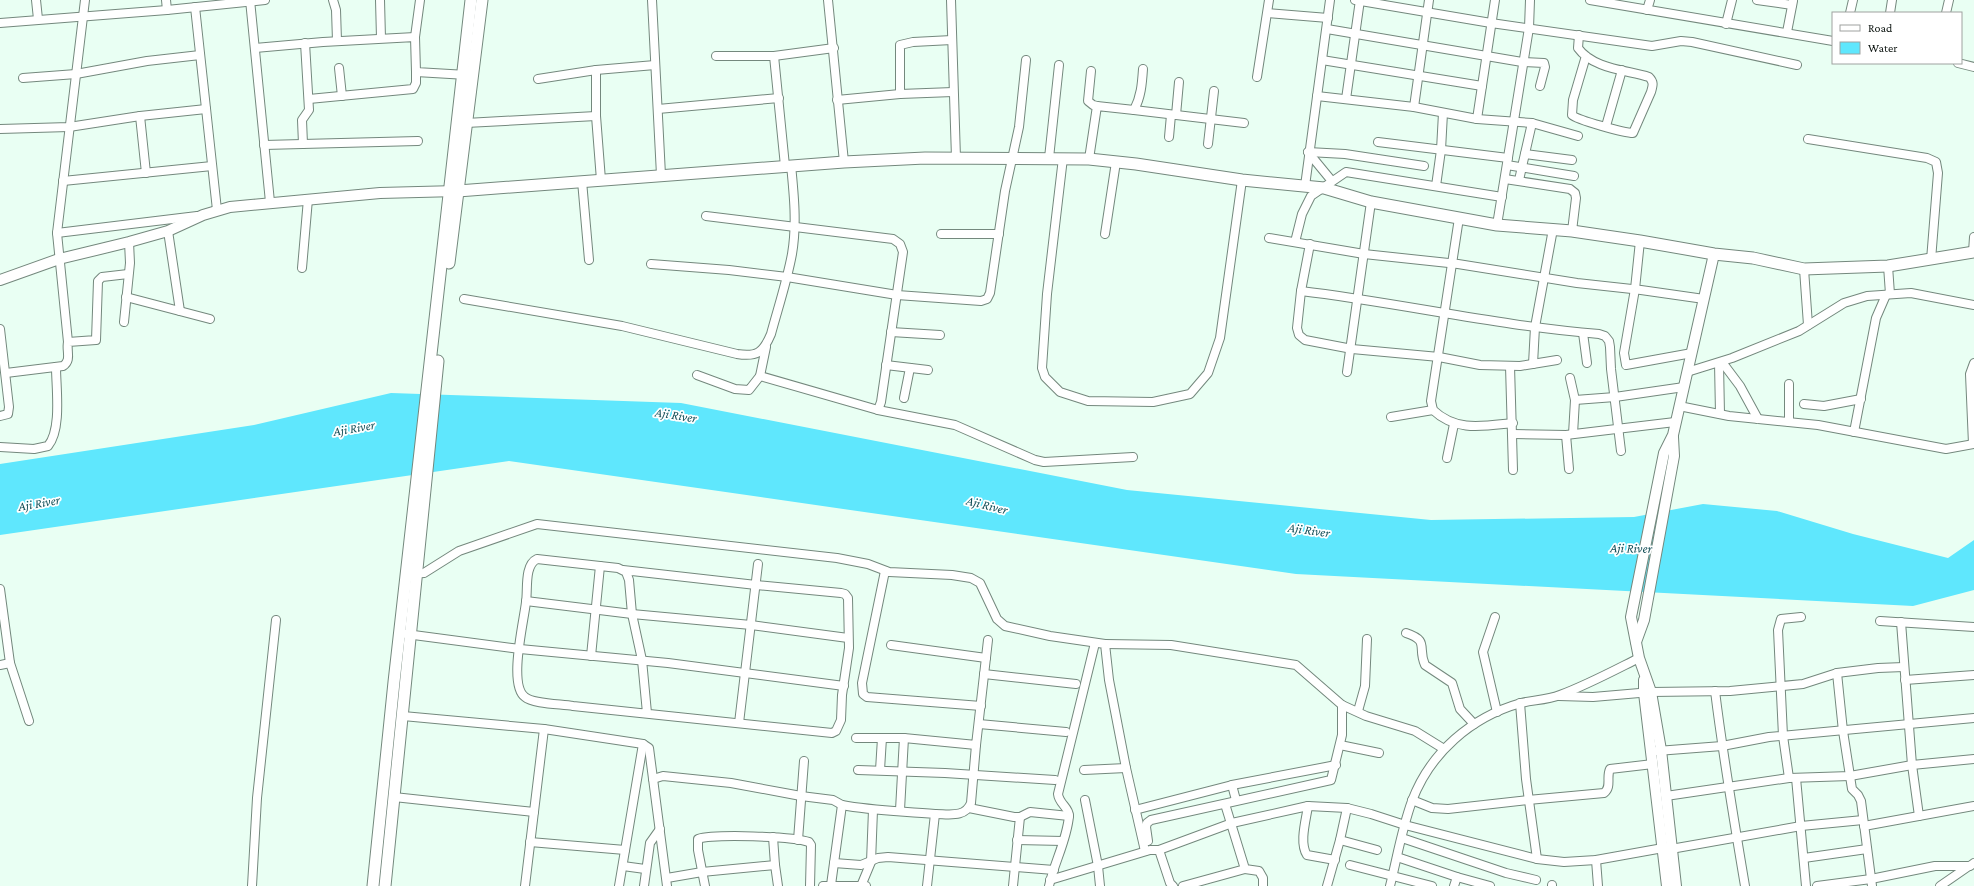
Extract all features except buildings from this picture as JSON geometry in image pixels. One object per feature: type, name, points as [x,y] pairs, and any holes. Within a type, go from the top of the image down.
[{"type":"main road","points":[[453,191],[466,123],[471,0]]},
{"type":"main road","points":[[373,886],[400,633],[415,543],[467,75],[482,0]]},
{"type":"main road","points":[[453,191],[844,162],[956,158],[1089,159],[1242,180],[1305,186],[1327,184],[1371,202],[1497,225],[1572,231],[1714,254],[1754,258],[1804,269],[1888,266],[1974,252]]},
{"type":"main road","points":[[385,886],[411,634],[411,574]]},
{"type":"main road","points":[[389,728],[401,730]]},
{"type":"street","points":[[36,0],[38,19]]},
{"type":"street","points":[[6,373],[62,366],[68,360],[68,342],[57,233],[85,0]]},
{"type":"street","points":[[166,0],[167,10]]},
{"type":"street","points":[[0,23],[167,10],[265,0]]},
{"type":"street","points":[[333,0],[336,10],[336,41]]},
{"type":"street","points":[[380,0],[381,38]]},
{"type":"street","points":[[309,99],[413,89],[416,83],[415,37],[420,0]]},
{"type":"street","points":[[652,0],[661,175]]},
{"type":"street","points":[[828,0],[834,48],[837,100],[844,162]]},
{"type":"street","points":[[951,0],[956,158]]},
{"type":"street","points":[[1257,77],[1270,0]]},
{"type":"street","points":[[1305,186],[1308,152],[1330,0]]},
{"type":"street","points":[[1346,99],[1356,34],[1359,0],[1492,23],[1652,46],[1682,41],[1692,42],[1797,65]]},
{"type":"street","points":[[1414,107],[1429,0]]},
{"type":"street","points":[[1477,119],[1495,0]]},
{"type":"street","points":[[1497,225],[1528,28],[1530,0]]},
{"type":"street","points":[[1590,0],[1604,1],[1726,24],[1787,32],[1832,41]]},
{"type":"street","points":[[1647,10],[1650,0]]},
{"type":"street","points":[[1726,24],[1732,0]]},
{"type":"street","points":[[1757,0],[1793,2],[1787,32]]},
{"type":"street","points":[[1850,12],[1853,0]]},
{"type":"street","points":[[1890,12],[1892,0]]},
{"type":"street","points":[[1946,12],[1949,0]]},
{"type":"street","points":[[250,1],[270,202]]},
{"type":"street","points":[[195,7],[218,210]]},
{"type":"street","points":[[1268,13],[1328,18]]},
{"type":"street","points":[[1327,29],[1423,44],[1522,62],[1544,63],[1545,67],[1540,86]]},
{"type":"street","points":[[1579,35],[1578,48],[1586,56],[1602,65],[1649,77],[1654,85],[1632,133],[1578,119],[1572,115],[1573,100],[1586,56]]},
{"type":"street","points":[[255,48],[305,43],[415,37]]},
{"type":"street","points":[[900,94],[900,45],[913,42],[952,40]]},
{"type":"street","points":[[304,144],[302,120],[308,113],[309,99],[305,43]]},
{"type":"street","points":[[716,56],[774,56],[834,48]]},
{"type":"street","points":[[23,78],[76,74],[147,61],[200,55]]},
{"type":"street","points":[[696,375],[742,391],[749,390],[760,376],[766,346],[771,334],[787,276],[792,254],[794,197],[788,166],[774,56]]},
{"type":"street","points":[[651,264],[787,276],[897,295],[981,301],[987,299],[990,293],[1005,191],[1019,126],[1026,60]]},
{"type":"street","points":[[1322,60],[1482,86]]},
{"type":"street","points":[[1962,64],[1974,67]]},
{"type":"street","points":[[1049,158],[1059,65]]},
{"type":"street","points":[[538,79],[596,70],[655,66]]},
{"type":"street","points":[[339,68],[342,96]]},
{"type":"street","points":[[1134,110],[1141,92],[1143,69]]},
{"type":"street","points":[[596,70],[596,116],[601,180]]},
{"type":"street","points":[[1606,126],[1622,70]]},
{"type":"street","points":[[1091,71],[1088,101],[1090,104],[1244,123]]},
{"type":"street","points":[[416,72],[467,75]]},
{"type":"street","points":[[1169,137],[1179,82]]},
{"type":"street","points":[[1208,144],[1214,91]]},
{"type":"street","points":[[837,100],[900,94],[953,92]]},
{"type":"street","points":[[1317,96],[1414,107],[1477,119],[1532,123],[1578,136]]},
{"type":"street","points":[[658,108],[779,98]]},
{"type":"street","points":[[1089,159],[1097,106]]},
{"type":"street","points":[[0,129],[69,127],[140,116],[206,109]]},
{"type":"street","points":[[1436,186],[1441,150],[1443,113]]},
{"type":"street","points":[[140,116],[146,173]]},
{"type":"street","points":[[466,123],[596,116]]},
{"type":"street","points":[[1519,180],[1532,123]]},
{"type":"street","points":[[1808,138],[1927,158],[1936,162],[1938,173],[1934,203],[1931,260]]},
{"type":"street","points":[[264,145],[418,141]]},
{"type":"street","points":[[1378,142],[1441,150],[1507,162],[1522,168],[1574,176]]},
{"type":"street","points":[[1308,152],[1345,154],[1424,166]]},
{"type":"street","points":[[1308,152],[1327,184]]},
{"type":"street","points":[[1525,154],[1572,160]]},
{"type":"street","points":[[1063,158],[1047,294],[1043,373],[1060,392],[1088,401],[1153,402],[1190,394],[1208,373],[1220,338],[1242,180]]},
{"type":"street","points":[[1105,234],[1116,162]]},
{"type":"street","points":[[63,181],[212,166]]},
{"type":"street","points":[[1295,242],[1306,204],[1311,196],[1346,172],[1502,197]]},
{"type":"street","points":[[1505,179],[1519,180],[1570,190],[1575,193],[1576,198],[1572,231]]},
{"type":"street","points":[[582,181],[589,260]]},
{"type":"street","points":[[0,280],[59,259],[129,242],[168,230],[218,210],[270,202],[380,193],[453,191]]},
{"type":"street","points":[[302,268],[308,199]]},
{"type":"street","points":[[1348,372],[1371,202]]},
{"type":"street","points":[[57,233],[203,215]]},
{"type":"street","points":[[706,216],[893,239],[900,244],[903,252],[881,402],[878,410]]},
{"type":"street","points":[[1433,410],[1431,401],[1439,357],[1459,218]]},
{"type":"street","points":[[1533,364],[1535,327],[1542,278],[1553,229]]},
{"type":"street","points":[[168,230],[180,310]]},
{"type":"street","points":[[941,234],[999,234]]},
{"type":"street","points":[[1974,237],[1974,252]]},
{"type":"street","points":[[1269,238],[1364,254],[1453,264],[1542,278],[1704,300]]},
{"type":"street","points":[[1626,365],[1624,353],[1635,290],[1640,241]]},
{"type":"street","points":[[124,322],[129,242]]},
{"type":"street","points":[[1310,244],[1301,291],[1297,328],[1299,335],[1305,340],[1352,349],[1439,357],[1468,364],[1510,366],[1557,360]]},
{"type":"street","points":[[1667,886],[1666,796],[1656,751],[1645,676],[1639,658],[1631,617],[1714,254]]},
{"type":"street","points":[[1854,432],[1876,318],[1888,294],[1888,266]]},
{"type":"street","points":[[1804,269],[1808,325]]},
{"type":"street","points":[[68,342],[96,340],[98,281],[102,277],[128,274]]},
{"type":"street","points":[[1301,291],[1358,298],[1445,314],[1605,336],[1609,341],[1621,450]]},
{"type":"street","points":[[1687,372],[1721,362],[1799,331],[1844,303],[1866,296],[1912,294],[1974,304]]},
{"type":"street","points":[[126,298],[180,310],[210,319]]},
{"type":"street","points":[[464,300],[622,326],[736,354],[755,354],[761,352],[766,346]]},
{"type":"street","points":[[0,329],[6,373],[9,412],[8,414],[0,416]]},
{"type":"street","points":[[891,332],[940,335]]},
{"type":"street","points":[[1583,333],[1587,363]]},
{"type":"street","points":[[1611,369],[1692,353]]},
{"type":"street","points":[[1720,414],[1721,362]]},
{"type":"street","points":[[1721,362],[1740,386],[1758,419]]},
{"type":"street","points":[[1679,406],[1720,414],[1818,425],[1950,449],[1974,444],[1970,374],[1974,363]]},
{"type":"street","points":[[886,365],[928,370]]},
{"type":"street","points":[[1510,366],[1513,423],[1513,470]]},
{"type":"street","points":[[0,447],[34,449],[48,446],[55,426],[56,367]]},
{"type":"street","points":[[904,398],[910,368]]},
{"type":"street","points":[[760,376],[878,410],[955,425],[1035,460],[1044,462],[1133,457]]},
{"type":"street","points":[[1569,469],[1569,435],[1575,400],[1570,378]]},
{"type":"street","points":[[1788,384],[1789,422]]},
{"type":"street","points":[[1575,400],[1615,397],[1684,387]]},
{"type":"street","points":[[1804,404],[1824,406],[1861,399]]},
{"type":"street","points":[[1391,417],[1433,410],[1454,424],[1478,427],[1513,423]]},
{"type":"street","points":[[1513,434],[1569,435],[1676,422]]},
{"type":"street","points":[[1447,458],[1454,424]]},
{"type":"street","points":[[1636,642],[1644,620],[1669,454]]},
{"type":"street","points":[[411,574],[424,573],[459,551],[537,524],[837,558],[868,564],[884,572],[952,575],[971,578],[980,583],[997,619],[1004,626],[1050,636],[1095,643],[1171,645],[1291,663],[1300,668],[1342,705],[1415,731],[1444,748]]},
{"type":"street","points":[[537,559],[756,585],[845,594],[848,604],[849,648],[841,720],[836,731],[832,733],[647,712],[573,706],[533,701],[525,698],[520,692],[517,666],[528,579],[530,564],[537,559]]},
{"type":"street","points":[[739,723],[758,564]]},
{"type":"street","points":[[591,656],[600,566]]},
{"type":"street","points":[[623,570],[629,580],[632,614],[642,660],[647,712]]},
{"type":"street","points":[[884,572],[862,683],[862,694],[866,697],[981,706]]},
{"type":"street","points":[[0,589],[10,663],[29,721]]},
{"type":"street","points":[[526,601],[632,614],[751,625],[848,638]]},
{"type":"street","points":[[1496,617],[1483,652],[1497,712]]},
{"type":"street","points":[[1801,617],[1781,619],[1778,625],[1779,687],[1783,736],[1801,826],[1806,886]]},
{"type":"street","points":[[252,886],[257,798],[276,620]]},
{"type":"street","points":[[1880,621],[1974,627]]},
{"type":"street","points":[[1901,622],[1912,765],[1919,816]]},
{"type":"street","points":[[400,633],[520,649],[642,660],[844,686]]},
{"type":"street","points":[[1406,633],[1418,637],[1422,645],[1425,665],[1452,683],[1460,709],[1474,724]]},
{"type":"street","points":[[1358,711],[1365,686],[1367,639]]},
{"type":"street","points":[[653,779],[664,776],[731,783],[801,796],[833,800],[842,805],[873,810],[900,810],[935,814],[963,813],[969,808],[971,803],[988,640]]},
{"type":"street","points":[[1050,883],[1063,841],[1068,816],[1066,808],[1060,803],[1058,794],[1095,643]]},
{"type":"street","points":[[1105,644],[1126,768],[1135,810],[1148,851]]},
{"type":"street","points":[[891,645],[986,658]]},
{"type":"street","points":[[1558,696],[1639,658]]},
{"type":"street","points":[[0,665],[10,663]]},
{"type":"street","points":[[1390,886],[1412,800],[1428,768],[1444,748],[1474,724],[1497,712],[1520,703],[1558,696],[1593,697],[1648,692],[1715,691],[1779,687],[1804,684],[1837,673],[1878,668],[1904,667]]},
{"type":"street","points":[[1837,673],[1843,731],[1852,789],[1861,801],[1872,882]]},
{"type":"street","points":[[984,674],[1076,684]]},
{"type":"street","points":[[1905,680],[1974,675]]},
{"type":"street","points":[[1715,691],[1722,746],[1730,786],[1745,886]]},
{"type":"street","points":[[1520,703],[1528,800],[1537,859]]},
{"type":"street","points":[[1148,851],[1146,827],[1147,823],[1151,820],[1225,804],[1236,800],[1328,782],[1331,780],[1336,765],[1344,725],[1342,705]]},
{"type":"street","points":[[403,716],[544,729],[643,744],[649,748],[667,882],[702,872],[775,865]]},
{"type":"street","points":[[1656,751],[1722,746],[1783,736],[1974,718]]},
{"type":"street","points":[[979,724],[1066,732]]},
{"type":"street","points":[[525,886],[544,729]]},
{"type":"street","points":[[856,738],[904,738],[976,745]]},
{"type":"street","points":[[880,770],[882,738]]},
{"type":"street","points":[[900,810],[904,738]]},
{"type":"street","points":[[619,886],[643,744]]},
{"type":"street","points":[[1340,745],[1379,753]]},
{"type":"street","points":[[1656,751],[1653,764],[1667,848],[1676,886]]},
{"type":"street","points":[[1666,796],[1792,778],[1850,776],[1912,765],[1974,759]]},
{"type":"street","points":[[798,840],[804,761]]},
{"type":"street","points":[[1412,800],[1432,808],[1448,810],[1528,800],[1604,793],[1608,787],[1608,774],[1610,769],[1653,764]]},
{"type":"street","points":[[1135,810],[1232,785],[1336,765]]},
{"type":"street","points":[[1084,770],[1126,768]]},
{"type":"street","points":[[858,770],[902,771],[1054,780]]},
{"type":"street","points":[[1232,785],[1236,800]]},
{"type":"street","points":[[394,797],[534,812]]},
{"type":"street","points":[[1085,800],[1098,866],[1100,886]]},
{"type":"street","points":[[1225,804],[1245,869]]},
{"type":"street","points":[[842,805],[834,863],[827,885],[863,886],[870,862],[873,810]]},
{"type":"street","points":[[1050,883],[1129,856],[1159,850],[1232,823],[1308,806],[1347,808],[1405,825],[1537,859],[1564,862],[1596,860],[1737,838],[1801,826],[1864,823],[1919,816],[1974,806]]},
{"type":"street","points":[[1308,806],[1304,851],[1307,855],[1312,857],[1335,860]]},
{"type":"street","points":[[969,808],[1020,817],[1034,812],[1068,816]]},
{"type":"street","points":[[1327,886],[1335,860],[1347,808]]},
{"type":"street","points":[[927,886],[935,814]]},
{"type":"street","points":[[1013,886],[1020,817]]},
{"type":"street","points":[[644,886],[645,869],[651,840],[660,829]]},
{"type":"street","points":[[772,837],[778,886]]},
{"type":"street","points":[[705,886],[697,844],[698,839],[772,837],[809,842],[811,845],[810,886]]},
{"type":"street","points":[[1402,838],[1506,873],[1536,880]]},
{"type":"street","points":[[1017,840],[1063,841]]},
{"type":"street","points":[[1340,840],[1377,850]]},
{"type":"street","points":[[530,842],[625,850]]},
{"type":"street","points":[[1804,858],[1867,849]]},
{"type":"street","points":[[1159,850],[1170,883],[1173,886]]},
{"type":"street","points":[[834,863],[861,866],[888,857],[930,859],[1054,870]]},
{"type":"street","points":[[1397,857],[1457,877],[1490,886]]},
{"type":"street","points":[[1596,860],[1598,886]]},
{"type":"street","points":[[1817,886],[1872,882],[1936,866],[1972,864]]},
{"type":"street","points":[[1940,886],[1972,864]]},
{"type":"street","points":[[1350,865],[1432,886]]},
{"type":"street","points":[[623,866],[645,869]]},
{"type":"street","points":[[1184,886],[1245,869],[1258,871],[1263,878],[1263,886]]},
{"type":"street","points":[[1454,886],[1457,877]]},
{"type":"water","name":"Aji River","points":[[391,393],[681,403],[1127,490],[1431,520],[1634,517],[1703,504],[1777,511],[1853,534],[1948,558],[1974,540],[1974,590],[1913,606],[1296,574],[509,461],[0,535],[0,464],[254,425]]}]
